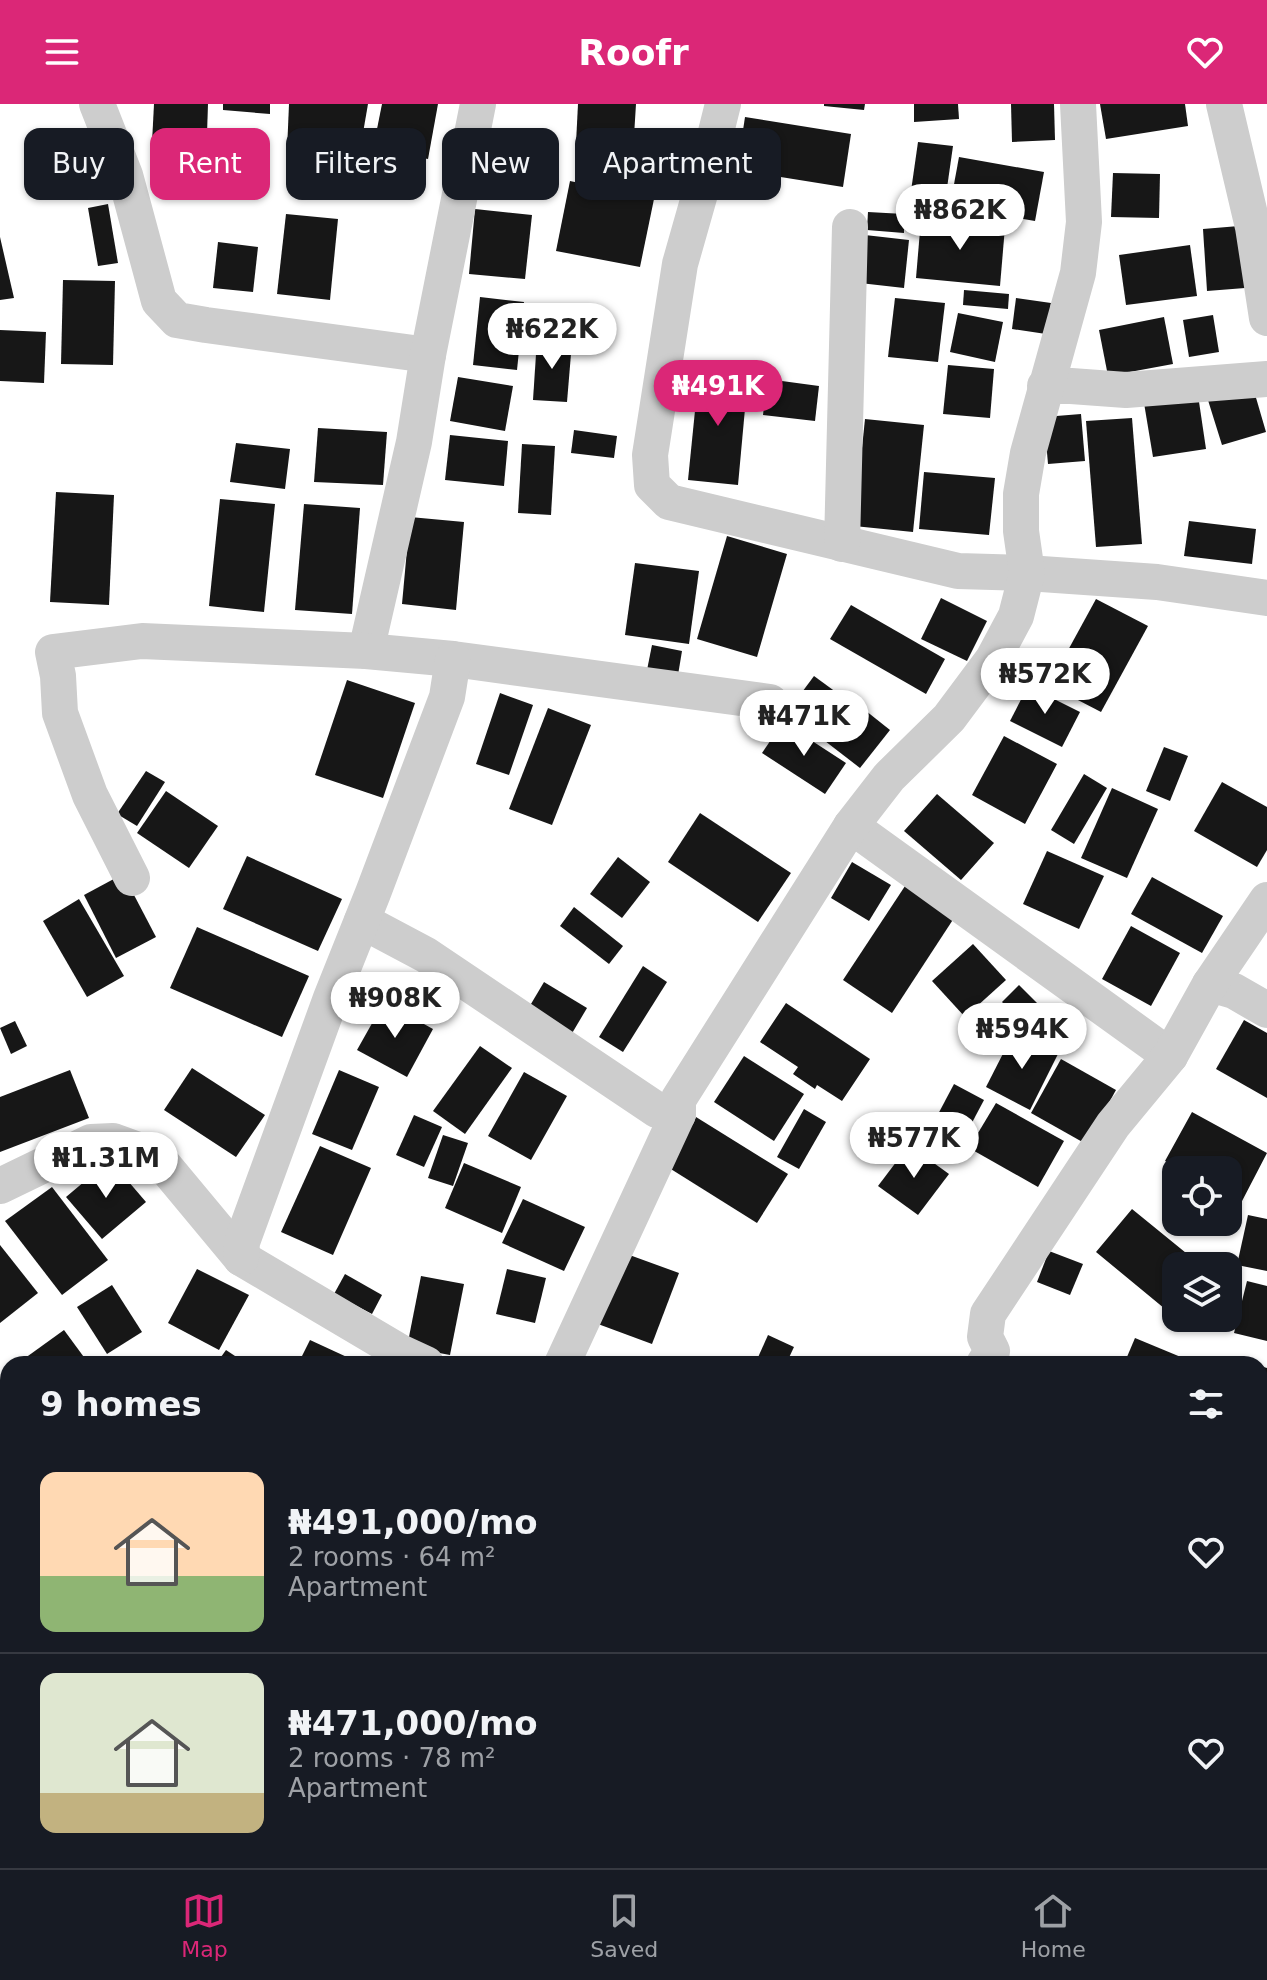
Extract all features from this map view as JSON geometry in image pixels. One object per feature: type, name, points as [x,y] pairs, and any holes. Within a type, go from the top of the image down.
[{"type":"street","points":[[97,104],[125,175],[159,301],[177,320],[428,355]]},
{"type":"street","points":[[366,651],[414,442],[428,355],[478,104]]},
{"type":"street","points":[[723,104],[680,264],[650,455],[652,485],[669,502],[958,571],[1157,582],[1267,598]]},
{"type":"street","points":[[566,1356],[678,1114],[678,1100],[851,826],[889,777],[949,718],[993,659],[1016,616],[1027,573],[1021,531],[1021,494],[1028,453],[1078,273],[1084,222],[1078,104]]},
{"type":"street","points":[[1224,104],[1253,227],[1267,318]]},
{"type":"street","points":[[842,544],[850,227]]},
{"type":"street","points":[[1045,386],[1126,390],[1267,379]]},
{"type":"street","points":[[132,878],[90,795],[60,713],[53,652],[142,641],[366,651],[453,659],[770,702]]},
{"type":"street","points":[[241,1258],[242,1242],[331,998],[447,697],[453,659]]},
{"type":"street","points":[[851,826],[1170,1056]]},
{"type":"street","points":[[989,1356],[992,1351],[985,1337],[988,1314],[1113,1125],[1170,1056],[1210,984],[1267,900]]},
{"type":"street","points":[[362,921],[426,955],[657,1110],[678,1114]]},
{"type":"street","points":[[1210,984],[1234,991],[1267,1010]]},
{"type":"street","points":[[0,1186],[91,1142],[113,1141],[157,1157],[241,1258],[409,1356]]},
{"type":"building","points":[[154,104],[208,104],[207,128],[153,128]]},
{"type":"building","points":[[223,104],[270,104],[270,114],[223,110]]},
{"type":"building","points":[[289,104],[368,104],[364,128],[288,128]]},
{"type":"building","points":[[382,104],[438,104],[428,159],[426,128],[377,128]]},
{"type":"building","points":[[578,104],[636,104],[634,128],[577,128]]},
{"type":"building","points":[[824,104],[865,104],[864,110]]},
{"type":"building","points":[[914,104],[958,104],[959,119],[914,122]]},
{"type":"building","points":[[1011,104],[1054,104],[1055,140],[1012,142]]},
{"type":"building","points":[[1100,104],[1185,104],[1188,126],[1106,139]]},
{"type":"building","points":[[745,117],[851,134],[843,187],[781,177],[781,128],[743,128]]},
{"type":"building","points":[[918,142],[953,146],[945,202],[910,198]]},
{"type":"building","points":[[959,157],[1044,172],[1035,221],[950,206]]},
{"type":"building","points":[[1113,173],[1160,174],[1159,218],[1111,217]]},
{"type":"building","points":[[570,181],[575,182],[575,200],[654,200],[640,267],[556,251]]},
{"type":"building","points":[[108,204],[118,263],[98,266],[88,208]]},
{"type":"building","points":[[475,209],[532,215],[525,279],[469,274]]},
{"type":"building","points":[[868,212],[904,214],[904,233],[867,230]]},
{"type":"building","points":[[286,214],[338,219],[330,300],[277,294]]},
{"type":"building","points":[[921,219],[1005,227],[1000,286],[916,278]]},
{"type":"building","points":[[1239,226],[1245,288],[1207,291],[1203,229]]},
{"type":"building","points":[[856,234],[909,240],[904,288],[851,282]]},
{"type":"building","points":[[0,237],[14,298],[0,300]]},
{"type":"building","points":[[218,242],[258,247],[253,292],[213,288]]},
{"type":"building","points":[[1190,245],[1197,296],[1126,305],[1119,255]]},
{"type":"building","points":[[63,280],[115,281],[113,365],[61,364]]},
{"type":"building","points":[[964,290],[1009,294],[1008,309],[963,305]]},
{"type":"building","points":[[480,297],[524,302],[517,370],[473,365]]},
{"type":"building","points":[[895,298],[945,303],[938,362],[888,357]]},
{"type":"building","points":[[1016,298],[1051,303],[1046,334],[1012,329]]},
{"type":"building","points":[[560,305],[604,310],[602,330],[558,325]]},
{"type":"building","points":[[958,313],[1003,322],[995,362],[950,352]]},
{"type":"building","points":[[1213,315],[1219,352],[1189,357],[1183,320]]},
{"type":"building","points":[[1164,317],[1173,364],[1108,376],[1099,330]]},
{"type":"building","points":[[0,330],[46,332],[44,383],[0,381]]},
{"type":"building","points":[[537,339],[572,342],[567,402],[533,400]]},
{"type":"building","points":[[948,365],[994,369],[990,418],[943,414]]},
{"type":"building","points":[[699,371],[748,376],[738,485],[688,480]]},
{"type":"building","points":[[458,377],[513,386],[505,431],[450,421]]},
{"type":"building","points":[[767,379],[819,386],[815,421],[763,415]]},
{"type":"building","points":[[1252,384],[1266,432],[1222,445],[1207,397]]},
{"type":"building","points":[[1198,395],[1206,449],[1153,457],[1144,403]]},
{"type":"building","points":[[1081,414],[1085,461],[1048,464],[1044,417]]},
{"type":"building","points":[[1132,418],[1142,544],[1096,547],[1086,421]]},
{"type":"building","points":[[865,419],[924,425],[913,532],[854,526]]},
{"type":"building","points":[[318,428],[387,432],[383,485],[314,482]]},
{"type":"building","points":[[574,430],[617,436],[614,458],[571,453]]},
{"type":"building","points":[[450,435],[508,441],[504,486],[445,480]]},
{"type":"building","points":[[236,443],[290,449],[285,489],[230,482]]},
{"type":"building","points":[[522,444],[555,446],[551,515],[518,513]]},
{"type":"building","points":[[924,472],[995,478],[989,535],[919,529]]},
{"type":"building","points":[[56,492],[114,495],[109,605],[50,602]]},
{"type":"building","points":[[220,499],[275,504],[264,612],[209,606]]},
{"type":"building","points":[[304,504],[360,508],[352,614],[295,610]]},
{"type":"building","points":[[410,517],[464,522],[456,610],[402,604]]},
{"type":"building","points":[[1189,521],[1256,529],[1252,564],[1184,556]]},
{"type":"building","points":[[727,536],[787,554],[757,657],[697,639]]},
{"type":"building","points":[[635,563],[699,571],[689,644],[625,635]]},
{"type":"building","points":[[941,598],[987,621],[967,661],[921,639]]},
{"type":"building","points":[[1096,599],[1148,626],[1101,712],[1049,685]]},
{"type":"building","points":[[851,605],[945,659],[926,694],[830,639]]},
{"type":"building","points":[[652,645],[682,651],[678,675],[647,670]]},
{"type":"building","points":[[814,676],[844,698],[821,729],[791,707]]},
{"type":"building","points":[[347,680],[415,703],[383,798],[315,775]]},
{"type":"building","points":[[1028,686],[1080,712],[1062,747],[1010,721]]},
{"type":"building","points":[[500,693],[533,705],[509,775],[476,764]]},
{"type":"building","points":[[856,703],[890,730],[860,768],[825,741]]},
{"type":"building","points":[[548,708],[591,725],[552,825],[509,809]]},
{"type":"building","points":[[783,722],[846,763],[825,794],[762,753]]},
{"type":"building","points":[[1004,736],[1057,764],[1025,824],[972,795]]},
{"type":"building","points":[[1164,747],[1188,756],[1170,801],[1146,791]]},
{"type":"building","points":[[146,771],[165,782],[137,826],[117,814]]},
{"type":"building","points":[[1084,774],[1107,788],[1074,844],[1051,830]]},
{"type":"building","points":[[1222,782],[1267,807],[1267,850],[1257,867],[1194,831]]},
{"type":"building","points":[[1112,788],[1158,809],[1127,878],[1081,858]]},
{"type":"building","points":[[166,791],[218,826],[189,868],[137,833]]},
{"type":"building","points":[[937,794],[994,843],[961,880],[904,831]]},
{"type":"building","points":[[700,813],[791,873],[758,922],[668,862]]},
{"type":"building","points":[[1047,851],[1104,876],[1079,929],[1023,904]]},
{"type":"building","points":[[247,856],[342,899],[318,951],[223,909]]},
{"type":"building","points":[[618,857],[650,882],[622,918],[590,894]]},
{"type":"building","points":[[852,862],[891,885],[869,921],[831,898]]},
{"type":"building","points":[[123,874],[156,937],[116,958],[84,895]]},
{"type":"building","points":[[1152,877],[1223,916],[1202,953],[1131,914]]},
{"type":"building","points":[[907,883],[956,915],[892,1013],[843,980]]},
{"type":"building","points":[[79,899],[124,976],[87,997],[43,921]]},
{"type":"building","points":[[574,907],[623,946],[609,964],[560,926]]},
{"type":"building","points":[[1131,926],[1180,953],[1151,1006],[1102,979]]},
{"type":"building","points":[[197,927],[309,976],[282,1037],[170,988]]},
{"type":"building","points":[[973,944],[1006,980],[965,1017],[932,981]]},
{"type":"building","points":[[643,966],[667,982],[623,1052],[599,1037]]},
{"type":"building","points":[[544,982],[587,1008],[568,1040],[525,1014]]},
{"type":"building","points":[[1019,985],[1040,1006],[1022,1023],[1002,1002]]},
{"type":"building","points":[[384,1002],[433,1029],[407,1077],[357,1050]]},
{"type":"building","points":[[786,1003],[870,1059],[842,1101],[817,1085],[815,1089],[793,1074],[798,1067],[760,1042]]},
{"type":"building","points":[[1244,1020],[1267,1033],[1267,1098],[1216,1069]]},
{"type":"building","points":[[15,1021],[27,1046],[11,1054],[0,1028]]},
{"type":"building","points":[[1014,1032],[1058,1054],[1030,1110],[986,1087]]},
{"type":"building","points":[[480,1046],[512,1068],[465,1134],[433,1111]]},
{"type":"building","points":[[744,1056],[804,1094],[774,1141],[714,1102]]},
{"type":"building","points":[[1061,1059],[1116,1090],[1086,1144],[1031,1113]]},
{"type":"building","points":[[192,1068],[265,1115],[236,1157],[164,1110]]},
{"type":"building","points":[[70,1070],[89,1118],[0,1152],[0,1097]]},
{"type":"building","points":[[339,1070],[379,1087],[352,1150],[312,1134]]},
{"type":"building","points":[[524,1072],[567,1096],[531,1160],[488,1136]]},
{"type":"building","points":[[954,1084],[984,1100],[957,1151],[927,1135]]},
{"type":"building","points":[[996,1103],[1064,1141],[1038,1187],[969,1148]]},
{"type":"building","points":[[804,1109],[826,1122],[799,1169],[777,1157]]},
{"type":"building","points":[[1192,1112],[1267,1153],[1242,1201],[1242,1156],[1168,1156]]},
{"type":"building","points":[[414,1115],[442,1127],[424,1167],[396,1155]]},
{"type":"building","points":[[696,1117],[788,1174],[757,1223],[666,1166]]},
{"type":"building","points":[[443,1135],[468,1143],[453,1186],[428,1178]]},
{"type":"building","points":[[909,1145],[949,1174],[918,1215],[878,1186]]},
{"type":"building","points":[[320,1146],[371,1168],[333,1255],[281,1232]]},
{"type":"building","points":[[110,1160],[146,1202],[102,1239],[66,1197]]},
{"type":"building","points":[[464,1163],[521,1187],[502,1233],[445,1208]]},
{"type":"building","points":[[52,1187],[108,1260],[62,1295],[5,1221]]},
{"type":"building","points":[[523,1199],[585,1227],[564,1271],[502,1243]]},
{"type":"building","points":[[1132,1209],[1185,1252],[1162,1252],[1162,1306],[1096,1252]]},
{"type":"building","points":[[1248,1215],[1267,1219],[1267,1271],[1242,1266],[1240,1252]]},
{"type":"building","points":[[0,1245],[38,1293],[0,1323]]},
{"type":"building","points":[[1049,1251],[1083,1264],[1070,1295],[1037,1282]]},
{"type":"building","points":[[624,1253],[679,1273],[652,1344],[598,1324]]},
{"type":"building","points":[[197,1269],[249,1295],[219,1350],[168,1323]]},
{"type":"building","points":[[507,1269],[546,1278],[535,1323],[496,1314]]},
{"type":"building","points":[[345,1274],[382,1295],[372,1314],[334,1294]]},
{"type":"building","points":[[421,1276],[464,1284],[450,1355],[407,1347]]},
{"type":"building","points":[[1247,1281],[1267,1286],[1267,1341],[1234,1333],[1242,1332],[1242,1301]]},
{"type":"building","points":[[112,1285],[142,1332],[107,1354],[77,1307]]},
{"type":"building","points":[[64,1330],[83,1356],[28,1356]]},
{"type":"building","points":[[768,1335],[794,1347],[790,1356],[759,1356]]},
{"type":"building","points":[[1135,1338],[1178,1356],[1127,1356]]},
{"type":"building","points":[[310,1340],[345,1356],[302,1356]]}]
